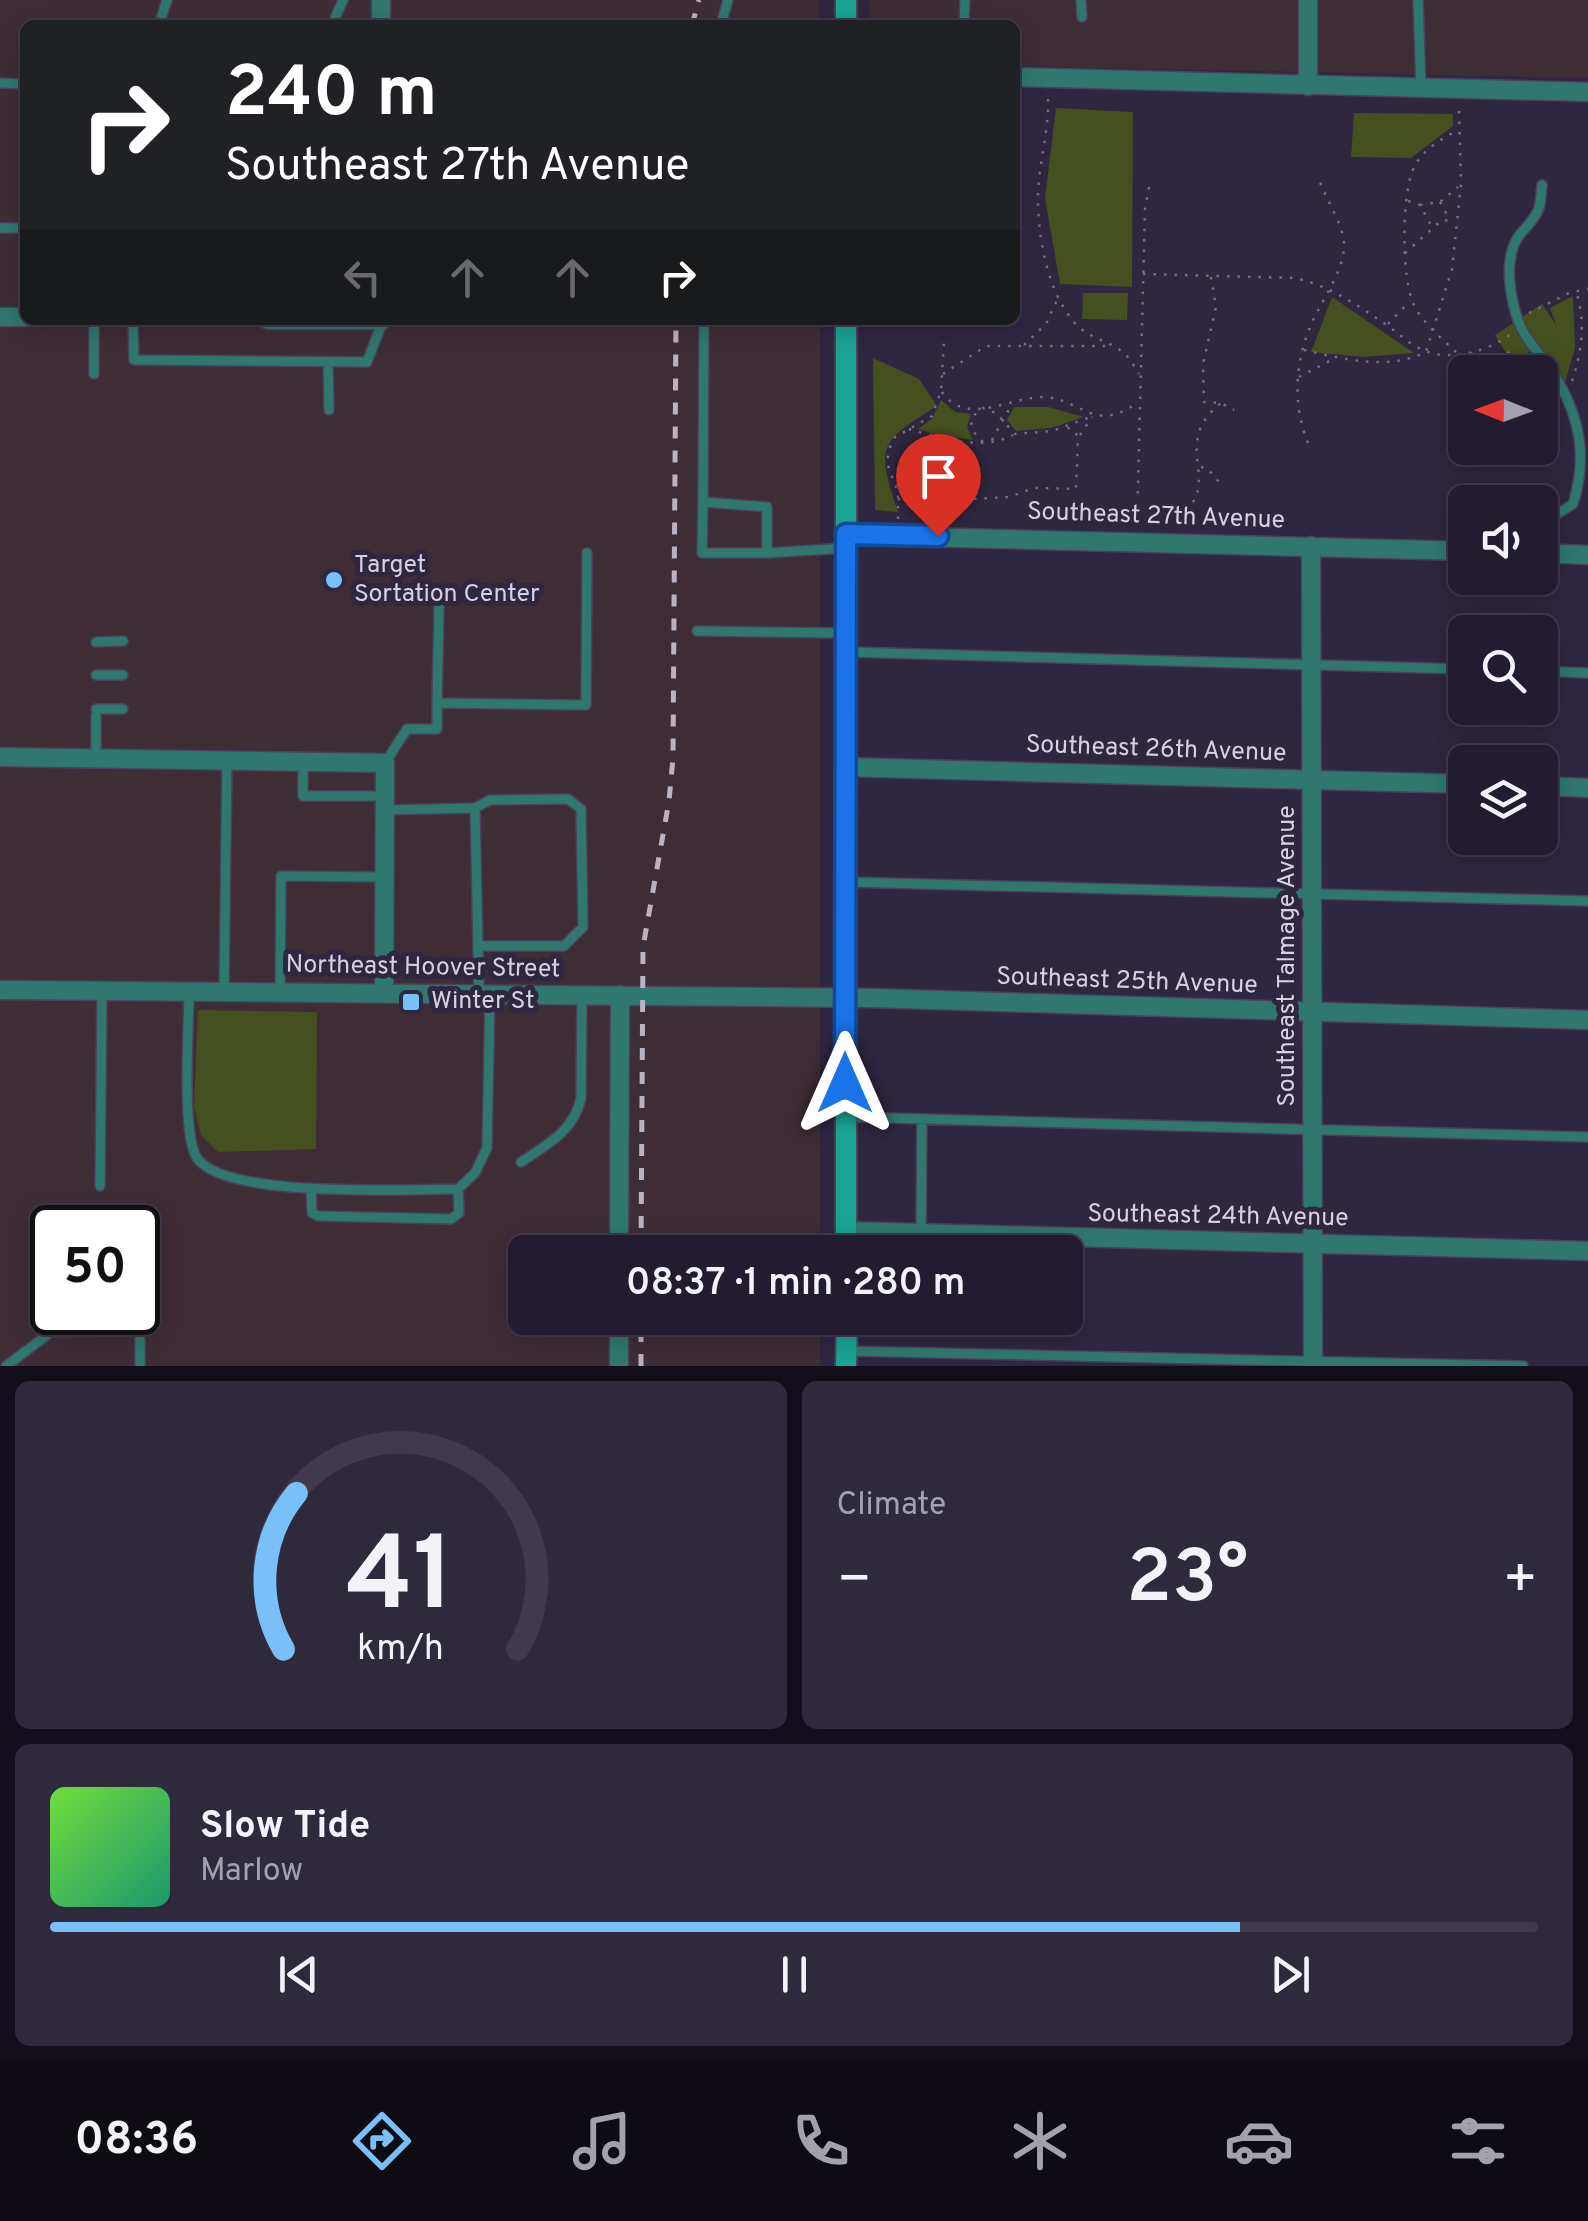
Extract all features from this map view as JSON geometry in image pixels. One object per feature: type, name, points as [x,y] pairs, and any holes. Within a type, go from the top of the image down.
[{"type":"main road","points":[[846,325],[846,1235]]},
{"type":"street","points":[[1308,0],[1308,86]]},
{"type":"street","points":[[1020,77],[1588,92]]},
{"type":"street","name":"Southeast 27th Avenue","points":[[846,542],[898,535],[1448,550]]},
{"type":"street","name":"Southeast Talmage Avenue","points":[[1311,546],[1313,1364]]},
{"type":"street","points":[[1558,554],[1588,555]]},
{"type":"street","points":[[0,757],[385,763],[384,992]]},
{"type":"street","name":"Southeast 26th Avenue","points":[[846,767],[1448,784]]},
{"type":"street","points":[[1558,787],[1588,788]]},
{"type":"street","name":"Northeast Hoover Street","points":[[0,990],[845,998]]},
{"type":"street","points":[[619,1235],[620,995]]},
{"type":"street","name":"Southeast 25th Avenue","points":[[845,998],[1588,1020]]},
{"type":"street","name":"Southeast 24th Avenue","points":[[1083,1239],[1588,1251]]},
{"type":"street","points":[[619,1335],[619,1366]]},
{"type":"lane","points":[[1082,0],[1082,18]]},
{"type":"lane","points":[[1418,0],[1421,88]]},
{"type":"lane","points":[[1542,185],[1533,221],[1518,237],[1510,258],[1510,288],[1517,322],[1555,376],[1582,443],[1581,478],[1573,504],[1558,513]]},
{"type":"lane","points":[[94,325],[94,374]]},
{"type":"lane","points":[[133,325],[134,360],[328,362],[367,362],[381,325]]},
{"type":"lane","points":[[704,325],[702,553],[767,553],[846,542]]},
{"type":"lane","points":[[328,362],[329,410]]},
{"type":"lane","points":[[703,502],[767,507],[767,553]]},
{"type":"lane","points":[[437,703],[586,705],[587,553]]},
{"type":"lane","points":[[385,763],[407,730],[438,729],[438,607]]},
{"type":"lane","points":[[696,632],[846,643],[1448,668]]},
{"type":"lane","points":[[96,642],[122,641]]},
{"type":"lane","points":[[1558,672],[1588,673]]},
{"type":"lane","points":[[96,674],[122,675]]},
{"type":"lane","points":[[96,758],[96,712],[123,709]]},
{"type":"lane","points":[[224,992],[227,760]]},
{"type":"lane","points":[[303,762],[302,796],[475,808],[490,800],[568,799],[581,809],[583,927],[564,946],[479,946]]},
{"type":"lane","points":[[189,991],[189,1136],[198,1160],[217,1174],[232,1180],[311,1188],[458,1189],[475,1173],[487,1148],[475,808]]},
{"type":"lane","points":[[280,992],[281,876],[384,877]]},
{"type":"lane","points":[[846,882],[1588,901]]},
{"type":"lane","points":[[100,1186],[102,991]]},
{"type":"lane","points":[[522,1162],[562,1134],[578,1115],[582,994]]},
{"type":"lane","points":[[845,1117],[1588,1137]]},
{"type":"lane","points":[[921,1235],[922,1119]]},
{"type":"lane","points":[[311,1188],[312,1213],[318,1216],[451,1219],[459,1213],[458,1189]]},
{"type":"lane","points":[[6,1366],[51,1332],[140,1330],[140,1366]]},
{"type":"lane","points":[[846,1358],[1523,1366]]},
{"type":"path","points":[[1048,99],[1038,199],[1052,282],[1077,326],[1125,353],[1140,376]]},
{"type":"path","points":[[1426,352],[1452,269],[1454,221],[1461,184],[1458,110]]},
{"type":"path","points":[[1456,353],[1411,300],[1404,254],[1414,166],[1426,152],[1458,130]]},
{"type":"path","points":[[1150,182],[1145,208],[1137,526],[1161,526],[1192,504],[1200,486],[1194,444],[1208,413],[1221,403]]},
{"type":"path","points":[[1308,443],[1298,418],[1295,394],[1309,330],[1330,289],[1344,248],[1342,231],[1320,182]]},
{"type":"path","points":[[1408,201],[1440,202],[1461,184]]},
{"type":"path","points":[[1440,202],[1454,221]]},
{"type":"path","points":[[1420,204],[1432,226]]},
{"type":"path","points":[[1404,254],[1432,226],[1442,220],[1454,221]]},
{"type":"path","points":[[1143,274],[1295,278],[1330,289],[1426,352]]},
{"type":"path","points":[[1210,276],[1216,307],[1202,364],[1204,402],[1221,403],[1234,410]]},
{"type":"path","points":[[1304,350],[1387,362],[1408,361],[1426,352],[1471,353],[1498,344],[1517,322],[1554,299],[1588,289]]},
{"type":"path","points":[[1558,407],[1566,398],[1580,357],[1582,310],[1576,291]]},
{"type":"path","points":[[1023,346],[1046,324],[1058,298]]},
{"type":"path","points":[[1386,325],[1411,300]]},
{"type":"path","points":[[898,535],[898,500],[895,478],[887,463],[889,448],[895,438],[932,416],[941,390],[944,340]]},
{"type":"path","points":[[1507,355],[1526,340]]},
{"type":"path","points":[[943,374],[986,346],[1108,346]]},
{"type":"path","points":[[1298,378],[1337,357]]},
{"type":"path","points":[[941,390],[958,408],[984,408],[1048,397],[1093,416]]},
{"type":"path","points":[[908,429],[944,439],[983,442],[1066,427],[1093,416],[1127,410],[1139,401]]},
{"type":"path","points":[[991,441],[1013,402]]},
{"type":"path","points":[[984,408],[996,414],[1014,434]]},
{"type":"path","points":[[983,442],[972,433],[970,423],[974,414],[984,408]]},
{"type":"path","points":[[1078,438],[1093,416]]},
{"type":"path","points":[[898,500],[920,484],[932,483],[980,500],[1009,497],[1034,488],[1076,489],[1078,438],[1075,431],[1066,427]]},
{"type":"path","points":[[1199,467],[1208,469],[1219,482]]},
{"type":"shaded area","points":[[0,0],[819,0],[819,20],[20,20],[20,325],[820,325],[820,1235],[508,1235],[508,1335],[820,1335],[820,1366],[0,1366]]},
{"type":"shaded area","points":[[870,0],[1588,0],[1588,78],[1020,66],[1020,20],[870,20]]},
{"type":"green space","points":[[1056,108],[1133,112],[1132,287],[1060,284],[1045,198]]},
{"type":"green space","points":[[1354,113],[1453,114],[1453,126],[1411,158],[1351,157]]},
{"type":"green space","points":[[1083,293],[1128,293],[1127,320],[1082,319]]},
{"type":"green space","points":[[1573,296],[1575,347],[1564,387],[1558,378],[1558,355],[1542,355],[1537,347],[1524,355],[1507,355],[1495,335],[1542,304],[1556,325],[1550,308]]},
{"type":"green space","points":[[1332,297],[1414,353],[1364,357],[1311,352]]},
{"type":"green space","points":[[873,358],[919,379],[937,406],[903,429],[887,448],[887,473],[898,512],[875,510]]},
{"type":"green space","points":[[941,400],[955,412],[971,414],[967,427],[973,440],[918,429],[932,419]]},
{"type":"green space","points":[[1014,407],[1048,407],[1084,417],[1051,428],[1016,431],[1007,420]]},
{"type":"green space","points":[[198,1010],[317,1012],[316,1149],[218,1152],[201,1135],[194,1106]]},
{"type":"railway","points":[[693,20],[699,0]]},
{"type":"railway","points":[[641,1235],[643,947],[673,758],[676,325]]},
{"type":"railway","points":[[641,1335],[641,1366]]},
{"type":"place","name":"Target Sortation Center","points":[[334,580]]},
{"type":"place","name":"Winter St","points":[[411,1002]]},
{"type":"route","points":[[845,1083],[846,534],[938,536]]}]
